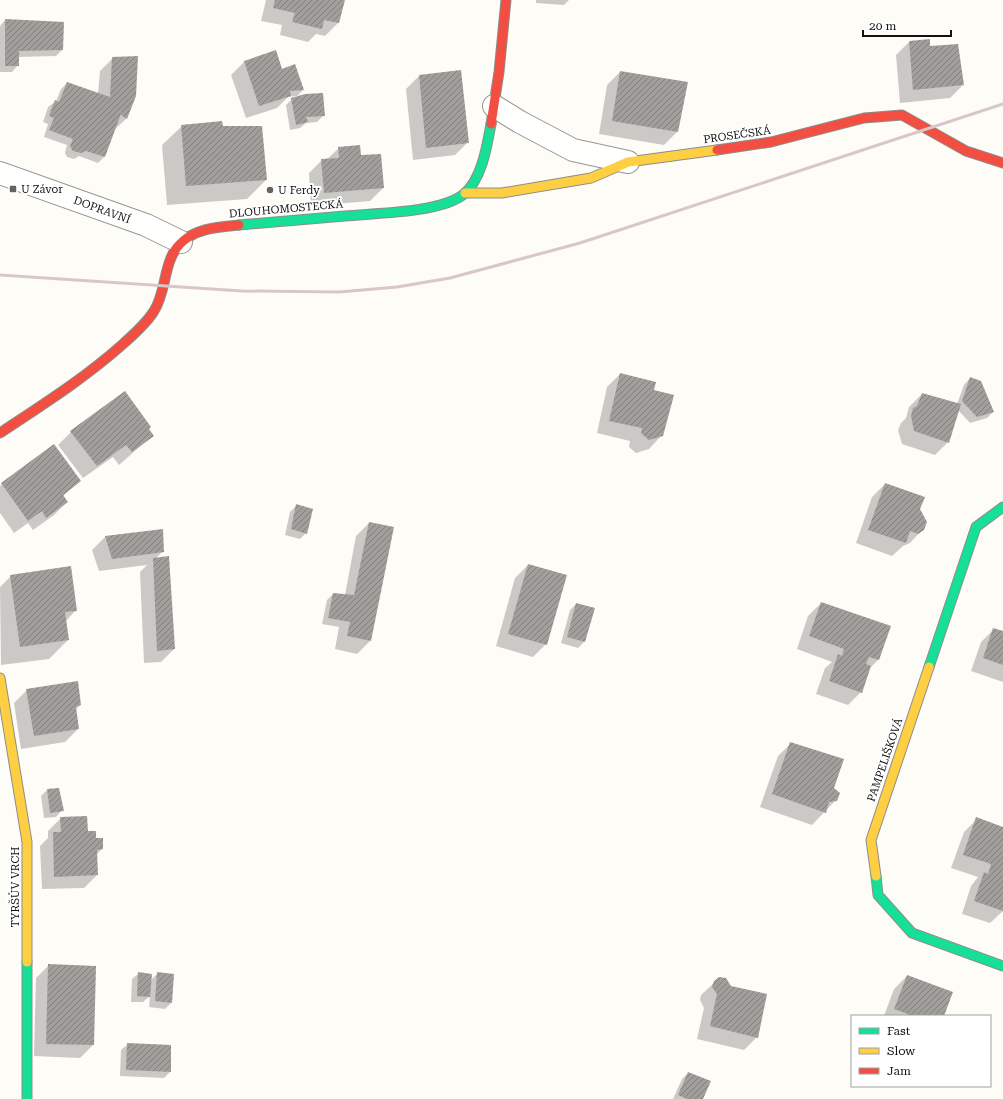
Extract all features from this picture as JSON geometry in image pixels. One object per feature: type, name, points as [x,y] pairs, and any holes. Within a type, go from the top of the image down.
[{"type":"street","points":[[465,193],[478,174],[488,143],[494,106],[506,0]]},
{"type":"street","points":[[494,106],[520,122],[573,150],[628,162]]},
{"type":"street","name":"PROSEČSKÁ","points":[[465,193],[502,193],[591,178],[628,162],[771,142],[864,118],[902,115],[966,150],[1003,163]]},
{"type":"street","name":"DOPRAVNÍ","points":[[0,173],[146,225],[181,242]]},
{"type":"street","name":"DLOUHOMOSTECKÁ","points":[[0,433],[61,392],[137,331],[154,310],[164,287],[171,257],[181,242],[196,232],[214,227],[413,210],[442,204],[465,193]]},
{"type":"street","name":"PAMPELIŠKOVÁ","points":[[1003,507],[976,527],[871,840],[878,895],[912,934],[1003,966]]},
{"type":"street","name":"TYRŠŮV VRCH","points":[[0,678],[27,842],[27,1099]]},
{"type":"building","points":[[275,0],[345,0],[339,23],[324,20],[322,29],[292,22],[295,13],[273,8]]},
{"type":"building","points":[[5,19],[64,22],[63,50],[19,51],[19,66],[5,66]]},
{"type":"building","points":[[930,39],[930,46],[958,44],[964,85],[913,90],[909,41]]},
{"type":"building","points":[[276,50],[282,69],[295,64],[304,90],[290,91],[291,96],[259,106],[244,61]]},
{"type":"building","points":[[138,56],[136,96],[127,119],[121,115],[122,111],[105,157],[86,151],[81,153],[73,151],[70,146],[73,139],[49,130],[54,118],[49,116],[55,100],[59,102],[67,82],[110,97],[112,57]]},
{"type":"building","points":[[461,70],[469,143],[426,148],[419,75]]},
{"type":"building","points":[[620,71],[688,82],[678,132],[612,121]]},
{"type":"building","points":[[323,93],[325,116],[306,117],[308,122],[296,125],[291,98],[305,94]]},
{"type":"building","points":[[222,121],[223,126],[262,126],[267,180],[186,186],[181,125]]},
{"type":"building","points":[[360,145],[361,155],[381,154],[384,188],[324,193],[321,159],[339,158],[338,147]]},
{"type":"building","points":[[620,373],[656,382],[654,390],[674,395],[663,436],[649,440],[641,433],[642,428],[609,421]]},
{"type":"building","points":[[970,377],[981,381],[994,412],[977,417],[962,401]]},
{"type":"building","points":[[125,391],[151,427],[149,429],[154,436],[132,452],[126,445],[97,466],[70,431]]},
{"type":"building","points":[[922,393],[961,404],[949,443],[914,431],[911,416],[913,408],[917,406]]},
{"type":"building","points":[[54,444],[81,481],[63,495],[68,502],[46,518],[42,511],[28,521],[1,483]]},
{"type":"building","points":[[885,483],[925,497],[920,509],[927,522],[924,530],[918,534],[910,531],[906,543],[868,530]]},
{"type":"building","points":[[296,504],[313,509],[307,534],[291,529]]},
{"type":"building","points":[[369,522],[394,527],[371,641],[347,636],[350,622],[328,618],[333,593],[354,595]]},
{"type":"building","points":[[163,529],[164,552],[112,559],[105,536]]},
{"type":"building","points":[[169,556],[175,649],[157,651],[153,558]]},
{"type":"building","points":[[528,564],[567,575],[547,645],[508,634]]},
{"type":"building","points":[[71,566],[77,611],[65,612],[69,640],[20,647],[10,575]]},
{"type":"building","points":[[821,602],[891,626],[879,660],[869,657],[866,664],[871,666],[862,693],[829,681],[838,654],[842,656],[844,649],[809,636]]},
{"type":"building","points":[[576,603],[595,608],[585,642],[567,637]]},
{"type":"building","points":[[993,628],[1003,631],[1003,665],[983,658]]},
{"type":"building","points":[[78,681],[81,705],[76,707],[79,729],[34,736],[26,689]]},
{"type":"building","points":[[790,742],[844,759],[834,788],[840,793],[837,801],[829,802],[826,813],[772,794]]},
{"type":"building","points":[[59,788],[64,811],[50,813],[47,789]]},
{"type":"building","points":[[87,816],[88,831],[96,831],[96,838],[103,838],[103,849],[97,850],[98,875],[54,877],[53,832],[61,832],[60,817]]},
{"type":"building","points":[[976,817],[1003,827],[1003,911],[974,901],[984,872],[988,874],[991,864],[963,855]]},
{"type":"building","points":[[48,964],[96,966],[94,1045],[46,1044]]},
{"type":"building","points":[[138,972],[152,974],[150,997],[137,996]]},
{"type":"building","points":[[157,972],[174,974],[172,1003],[155,1001]]},
{"type":"building","points":[[907,975],[953,992],[944,1015],[908,1015],[894,1009]]},
{"type":"building","points":[[719,977],[726,978],[731,986],[767,994],[758,1038],[710,1026],[717,994],[712,987],[714,981]]},
{"type":"building","points":[[127,1043],[171,1045],[171,1072],[126,1070]]},
{"type":"building","points":[[688,1072],[711,1081],[703,1099],[687,1099],[678,1095]]},
{"type":"railway","points":[[0,275],[242,291],[339,292],[397,287],[450,278],[580,243],[1003,104]]},
{"type":"traffic: fast","points":[[239,225],[408,211],[424,209],[454,200],[464,194],[475,180],[483,162],[491,124]]},
{"type":"traffic: fast","points":[[929,667],[976,527],[1003,507]]},
{"type":"traffic: fast","points":[[876,876],[878,895],[912,933],[1003,966]]},
{"type":"traffic: fast","points":[[27,962],[27,1099]]},
{"type":"traffic: slow","points":[[465,193],[502,193],[591,178],[628,162],[717,150]]},
{"type":"traffic: slow","points":[[876,876],[871,840],[929,667]]},
{"type":"traffic: slow","points":[[0,678],[27,842],[27,962]]},
{"type":"traffic: jam","points":[[491,124],[499,72],[506,0]]},
{"type":"traffic: jam","points":[[717,150],[771,142],[864,118],[902,115],[966,151],[1003,163]]},
{"type":"traffic: jam","points":[[0,433],[63,391],[94,368],[144,325],[158,303],[168,267],[180,244],[200,231],[239,225]]},
{"type":"place","name":"U Závor","points":[[13,189]]},
{"type":"place","name":"U Ferdy","points":[[270,190]]}]
